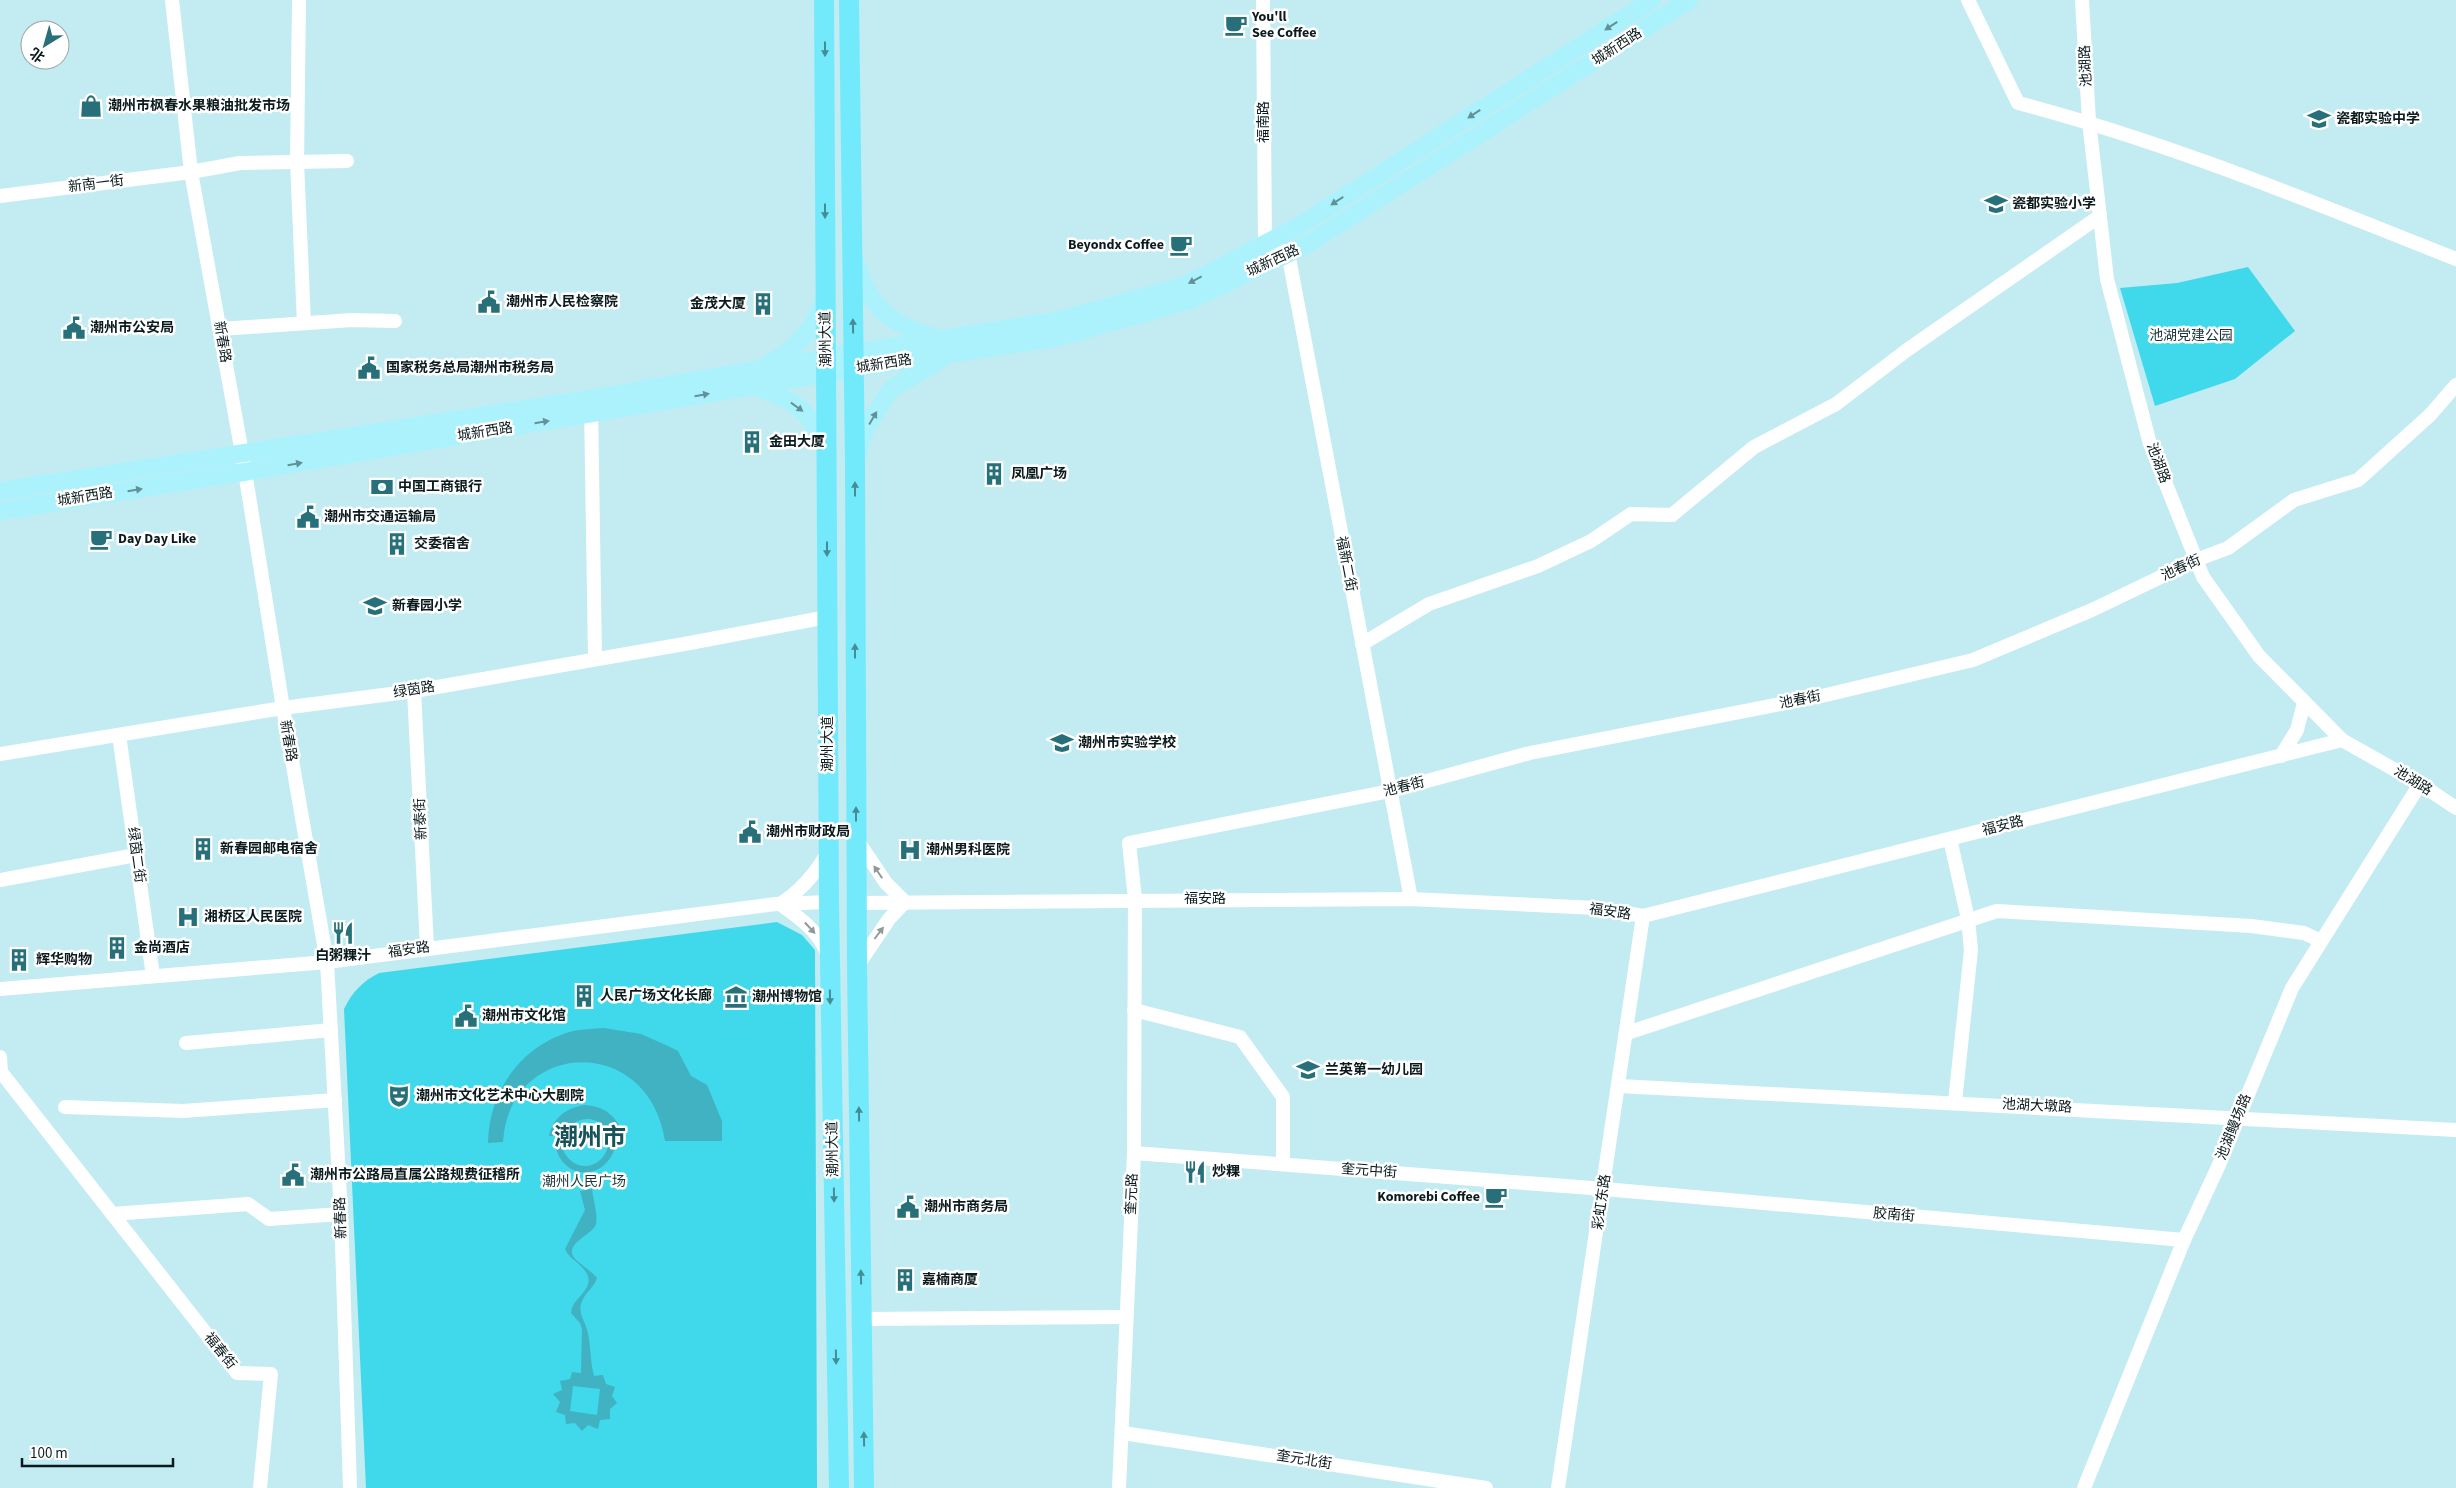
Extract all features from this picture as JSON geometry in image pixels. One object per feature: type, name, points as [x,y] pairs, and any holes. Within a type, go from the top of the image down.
[{"type":"highway","name":"潮州大道","points":[[824,0],[828,851],[823,903],[830,961],[838,1488]]},
{"type":"highway","name":"潮州大道","points":[[849,0],[856,903],[864,1488]]},
{"type":"main road","name":"城新西路","points":[[945,347],[1056,322],[1184,286],[1299,226],[1652,0]]},
{"type":"main road","name":"城新西路","points":[[0,511],[244,472],[591,407],[853,361],[945,347],[1054,338],[1191,300],[1316,239],[1689,0]]},
{"type":"main road","points":[[852,253],[871,300],[890,318],[945,347],[891,389],[866,428],[854,463]]},
{"type":"main road","points":[[825,295],[816,321],[802,340],[754,378],[801,409],[816,425],[827,450]]},
{"type":"main road","name":"城新西路","points":[[0,491],[242,452],[591,407]]},
{"type":"street","name":"新春路","points":[[172,0],[192,172],[242,452],[283,708],[327,962],[341,1214],[350,1488]]},
{"type":"street","points":[[298,0],[297,162],[304,323]]},
{"type":"street","name":"福南路","points":[[1263,0],[1265,244]]},
{"type":"street","points":[[1968,0],[2018,103],[2089,121],[2228,170],[2456,259]]},
{"type":"street","name":"池湖路","points":[[2082,0],[2089,121],[2107,279],[2150,444],[2203,577],[2253,649],[2342,740],[2420,784],[2456,808]]},
{"type":"street","name":"新南一街","points":[[0,196],[192,172],[240,162],[347,161]]},
{"type":"street","points":[[1362,644],[1428,604],[1538,566],[1582,545],[1630,514],[1672,515],[1754,447],[1836,404],[1907,350],[2100,216]]},
{"type":"street","points":[[1265,244],[1288,253]]},
{"type":"street","name":"福新二街","points":[[1288,253],[1411,899]]},
{"type":"street","points":[[220,329],[352,320],[395,321]]},
{"type":"street","name":"池春街","points":[[1134,899],[1129,844],[1390,791],[1530,753],[1826,694],[1973,660],[2092,610],[2196,560],[2228,548],[2294,500],[2358,480],[2430,415],[2456,385]]},
{"type":"street","points":[[591,407],[595,658]]},
{"type":"street","name":"绿茵路","points":[[0,754],[283,708],[414,691],[827,617]]},
{"type":"street","name":"新泰街","points":[[414,691],[427,948]]},
{"type":"street","points":[[2281,756],[2297,730],[2304,703]]},
{"type":"street","name":"绿茵二街","points":[[119,735],[153,976]]},
{"type":"street","name":"福安路","points":[[856,903],[1134,899],[1411,899],[1596,908],[1643,916],[2342,740]]},
{"type":"street","name":"池湖鳗场路","points":[[2084,1488],[2184,1240],[2292,988],[2420,784]]},
{"type":"street","points":[[856,838],[886,883],[905,902],[889,919],[857,967]]},
{"type":"street","points":[[1950,840],[1968,919],[1971,950],[1956,1102]]},
{"type":"street","points":[[828,851],[811,878],[795,894],[780,904],[812,930],[821,941],[830,961]]},
{"type":"street","points":[[0,880],[136,855]]},
{"type":"street","name":"奎元路","points":[[1119,1488],[1125,1317],[1134,1153],[1134,899]]},
{"type":"street","name":"福安路","points":[[0,989],[327,962],[780,904],[823,903]]},
{"type":"street","points":[[1627,1033],[1996,910],[2251,926],[2304,933],[2321,941]]},
{"type":"street","name":"彩虹东路","points":[[1558,1488],[1604,1189],[1643,916]]},
{"type":"street","points":[[1134,1010],[1240,1037],[1283,1097],[1283,1164]]},
{"type":"street","points":[[186,1043],[331,1030]]},
{"type":"street","name":"福春街","points":[[0,1063],[1,1072],[237,1373],[270,1374],[260,1488]]},
{"type":"street","name":"池湖大墩路","points":[[1619,1086],[2238,1116],[2456,1130]]},
{"type":"street","points":[[65,1107],[183,1111],[335,1100]]},
{"type":"street","name":"奎元中街","points":[[1134,1153],[1604,1189]]},
{"type":"street","name":"胶南街","points":[[1604,1189],[2184,1240]]},
{"type":"street","points":[[112,1214],[248,1204],[269,1219],[341,1214]]},
{"type":"street","points":[[862,1319],[1125,1317]]},
{"type":"street","name":"奎元北街","points":[[1122,1433],[1486,1488]]},
{"type":"green space","name":"池湖党建公园","points":[[2248,267],[2295,331],[2235,379],[2155,406],[2120,288],[2177,283]]},
{"type":"green space","name":"潮州人民广场","points":[[777,922],[802,935],[815,950],[817,1488],[366,1488],[344,1009],[354,992],[363,983],[379,973]]},
{"type":"shaded area","points":[[604,1028],[641,1034],[678,1051],[691,1076],[707,1085],[722,1121],[722,1141],[665,1141],[653,1106],[633,1081],[608,1067],[580,1062],[552,1068],[528,1083],[511,1108],[503,1142],[488,1143],[494,1106],[511,1073],[524,1059],[538,1047],[554,1038],[573,1031]]},
{"type":"shaded area","points":[[577,1106],[597,1107],[608,1113],[617,1122],[622,1134],[608,1135],[599,1122],[593,1119],[586,1119],[572,1124],[562,1136],[549,1136],[554,1124],[561,1115]]},
{"type":"shaded area","points":[[609,1143],[616,1143],[612,1156],[604,1165],[586,1172],[576,1171],[566,1166],[559,1157],[555,1144],[561,1144],[565,1154],[571,1161],[578,1165],[586,1166],[600,1160],[606,1153]]},
{"type":"shaded area","points":[[592,1189],[596,1224],[575,1245],[572,1249],[572,1254],[576,1260],[597,1278],[582,1300],[581,1315],[588,1333],[594,1376],[603,1375],[606,1384],[615,1387],[612,1396],[617,1403],[610,1409],[610,1419],[600,1420],[598,1429],[588,1425],[582,1431],[575,1423],[566,1424],[565,1415],[556,1412],[560,1402],[553,1394],[562,1390],[560,1381],[570,1379],[572,1372],[581,1373],[582,1329],[580,1323],[571,1313],[573,1305],[587,1287],[589,1281],[585,1270],[565,1249],[585,1210],[580,1191]],"holes":[[[573,1386],[600,1389],[597,1415],[570,1411]]]},
{"type":"place","name":"You'll See Coffee","points":[[1236,25]]},
{"type":"place","name":"潮州市枫春水果粮油批发市场","points":[[91,106]]},
{"type":"place","name":"瓷都实验中学","points":[[2319,119]]},
{"type":"place","name":"瓷都实验小学","points":[[1996,204]]},
{"type":"place","name":"Beyondx Coffee","points":[[1181,245]]},
{"type":"place","name":"潮州市人民检察院","points":[[489,302]]},
{"type":"place","name":"金茂大厦","points":[[763,304]]},
{"type":"place","name":"潮州市公安局","points":[[74,328]]},
{"type":"place","name":"国家税务总局潮州市税务局","points":[[369,368]]},
{"type":"place","name":"金田大厦","points":[[752,442]]},
{"type":"place","name":"凤凰广场","points":[[994,474]]},
{"type":"place","name":"中国工商银行","points":[[382,487]]},
{"type":"place","name":"潮州市交通运输局","points":[[308,517]]},
{"type":"place","name":"Day Day Like","points":[[101,539]]},
{"type":"place","name":"交委宿舍","points":[[397,544]]},
{"type":"place","name":"新春园小学","points":[[375,606]]},
{"type":"place","name":"潮州市实验学校","points":[[1062,743]]},
{"type":"place","name":"潮州市财政局","points":[[750,832]]},
{"type":"place","name":"新春园邮电宿舍","points":[[203,849]]},
{"type":"place","name":"潮州男科医院","points":[[910,850]]},
{"type":"place","name":"湘桥区人民医院","points":[[188,917]]},
{"type":"place","name":"白粥粿汁","points":[[343,933]]},
{"type":"place","name":"金尚酒店","points":[[117,948]]},
{"type":"place","name":"辉华购物","points":[[19,960]]},
{"type":"place","name":"人民广场文化长廊","points":[[584,996]]},
{"type":"place","name":"潮州博物馆","points":[[736,997]]},
{"type":"place","name":"潮州市文化馆","points":[[466,1016]]},
{"type":"place","name":"兰英第一幼儿园","points":[[1308,1070]]},
{"type":"place","name":"潮州市文化艺术中心大剧院","points":[[399,1096]]},
{"type":"place","name":"炒粿","points":[[1195,1172]]},
{"type":"place","name":"潮州市公路局直属公路规费征稽所","points":[[293,1175]]},
{"type":"place","name":"Komorebi Coffee","points":[[1496,1197]]},
{"type":"place","name":"潮州市商务局","points":[[908,1207]]},
{"type":"place","name":"嘉楠商厦","points":[[905,1280]]},
{"type":"district","name":"潮州市","points":[[590,1137]]}]
